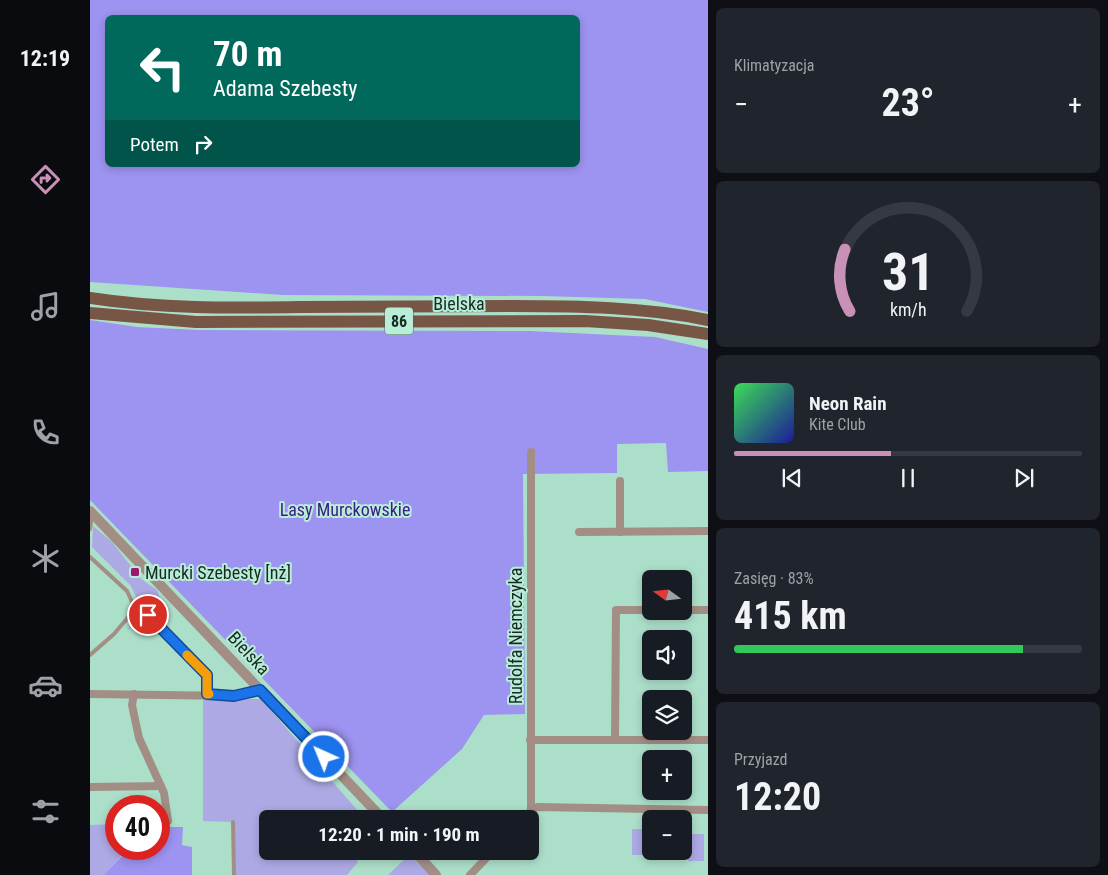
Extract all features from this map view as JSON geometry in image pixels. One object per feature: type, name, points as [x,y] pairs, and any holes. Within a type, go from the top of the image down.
[{"type":"main road","name":"Bielska","points":[[90,298],[139,305],[195,308],[596,307],[650,311],[708,320]]},
{"type":"main road","name":"Bielska","points":[[90,313],[196,322],[585,321],[648,325],[708,334]]},
{"type":"street","name":"Rudolfa Niemczyka","points":[[531,452],[531,810]]},
{"type":"street","points":[[620,481],[620,532]]},
{"type":"street","name":"Bielska","points":[[91,512],[374,810]]},
{"type":"street","points":[[579,532],[708,531]]},
{"type":"street","points":[[615,740],[616,610],[642,610]]},
{"type":"street","points":[[692,610],[708,610]]},
{"type":"street","points":[[90,694],[207,694],[234,696],[260,690]]},
{"type":"street","points":[[134,694],[132,705],[139,738],[164,795]]},
{"type":"street","points":[[530,740],[708,740]]},
{"type":"street","points":[[90,787],[161,786]]},
{"type":"street","points":[[531,810],[537,807],[708,810]]},
{"type":"street","points":[[422,860],[436,875]]},
{"type":"street","points":[[470,875],[484,860]]},
{"type":"lane","points":[[90,528],[91,512]]},
{"type":"lane","points":[[90,557],[128,592],[132,604],[130,614],[114,634],[90,655]]},
{"type":"lane","points":[[148,615],[207,675],[207,694]]},
{"type":"lane","points":[[233,822],[234,875]]},
{"type":"shaded area","points":[[93,526],[112,542],[141,579],[157,590],[160,598],[128,630],[139,603],[131,586],[92,547]]},
{"type":"shaded area","points":[[203,699],[261,699],[357,810],[259,810],[259,860],[357,860],[358,862],[347,875],[234,875],[233,822],[203,821]]},
{"type":"shaded area","points":[[105,824],[105,860],[117,860],[104,875],[90,875],[90,825]]},
{"type":"shaded area","points":[[632,829],[642,829],[642,855],[632,855]]},
{"type":"shaded area","points":[[692,834],[704,834],[704,861],[688,861],[692,860]]},
{"type":"shaded area","points":[[404,860],[415,860],[419,865],[422,860],[436,875],[388,875]]},
{"type":"green space","points":[[90,0],[708,0],[708,312],[645,299],[542,296],[283,295],[90,282]]},
{"type":"green space","name":"Lasy Murckowskie","points":[[90,320],[137,327],[198,330],[530,331],[655,337],[708,349],[708,471],[668,472],[666,443],[617,444],[617,473],[523,474],[525,714],[484,715],[462,749],[394,810],[390,810],[90,500]]},
{"type":"green space","points":[[170,827],[183,827],[182,845],[192,847],[192,875],[104,875],[117,861],[170,860]]},
{"type":"slow traffic","points":[[187,655],[207,675],[207,694],[209,694]]},
{"type":"place","name":"Murcki Szebesty [nż]","points":[[135,572]]},
{"type":"route","points":[[148,615],[207,675],[207,694],[234,696],[260,690],[324,757]]}]
